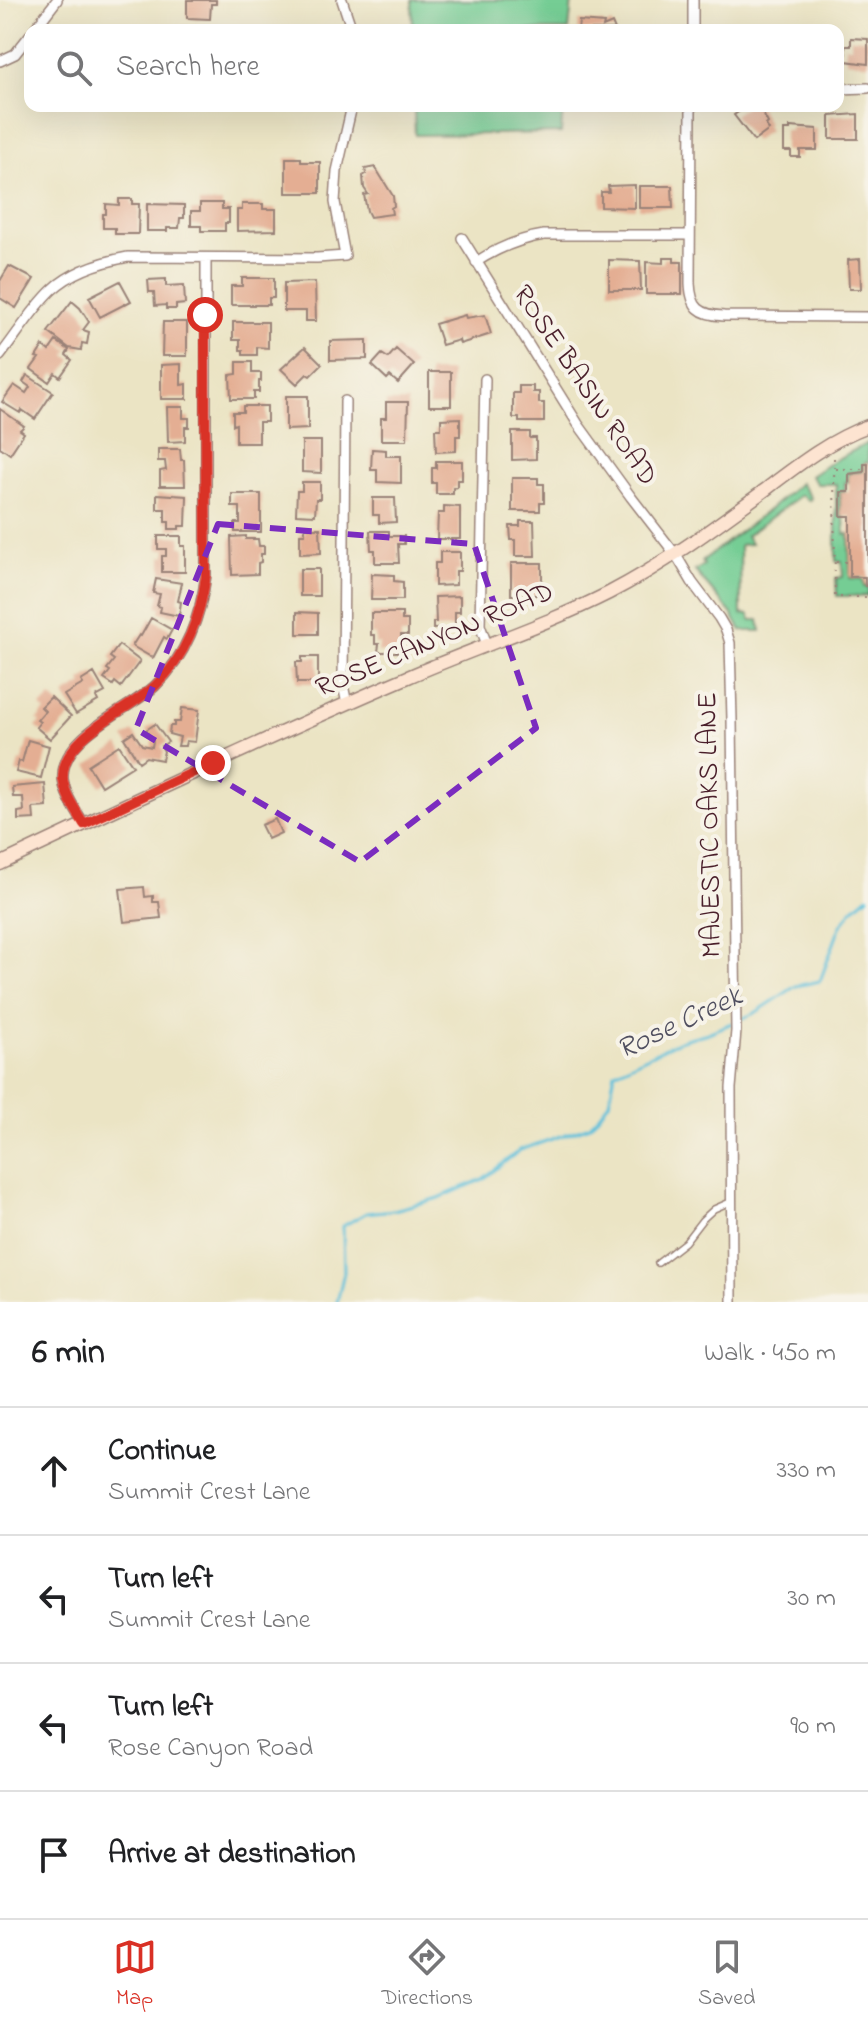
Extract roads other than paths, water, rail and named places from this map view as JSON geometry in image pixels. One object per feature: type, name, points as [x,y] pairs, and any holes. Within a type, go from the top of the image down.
[{"type":"street","points":[[39,24],[57,0]]},
{"type":"street","points":[[342,0],[350,24]]},
{"type":"street","points":[[693,0],[693,24]]},
{"type":"street","points":[[0,61],[15,54],[24,43]]},
{"type":"street","points":[[844,89],[868,88]]},
{"type":"street","points":[[0,356],[51,291],[90,266],[128,257],[345,256],[335,202],[337,171],[351,112]]},
{"type":"street","points":[[691,112],[690,291],[696,307],[705,313],[724,316],[868,317]]},
{"type":"street","points":[[476,262],[521,239],[544,235],[690,235]]},
{"type":"street","name":"ROSE BASIN ROAD","points":[[462,238],[578,424],[676,555]]},
{"type":"street","points":[[84,824],[68,797],[63,779],[65,762],[72,748],[157,684],[181,654],[202,601],[206,575],[206,258]]},
{"type":"street","points":[[485,379],[480,625],[487,645]]},
{"type":"street","points":[[345,401],[343,685],[347,704]]},
{"type":"street","name":"ROSE CANYON ROAD","points":[[0,864],[347,704],[582,606],[676,555],[824,448],[868,426]]},
{"type":"street","name":"MAJESTIC OAKS LANE","points":[[676,555],[719,618],[730,643],[736,1031],[731,1088],[732,1302]]},
{"type":"lane","points":[[658,1263],[685,1242],[714,1209],[732,1201]]},
{"type":"waterway","name":"Rose Creek","points":[[739,1020],[796,986],[820,981],[840,927],[852,910],[868,896]]},
{"type":"waterway","name":"Rose Creek","points":[[337,1302],[344,1272],[343,1226],[366,1213],[394,1210],[439,1198],[483,1179],[520,1150],[590,1126],[609,1102],[615,1072],[682,1040],[732,1023]]}]
